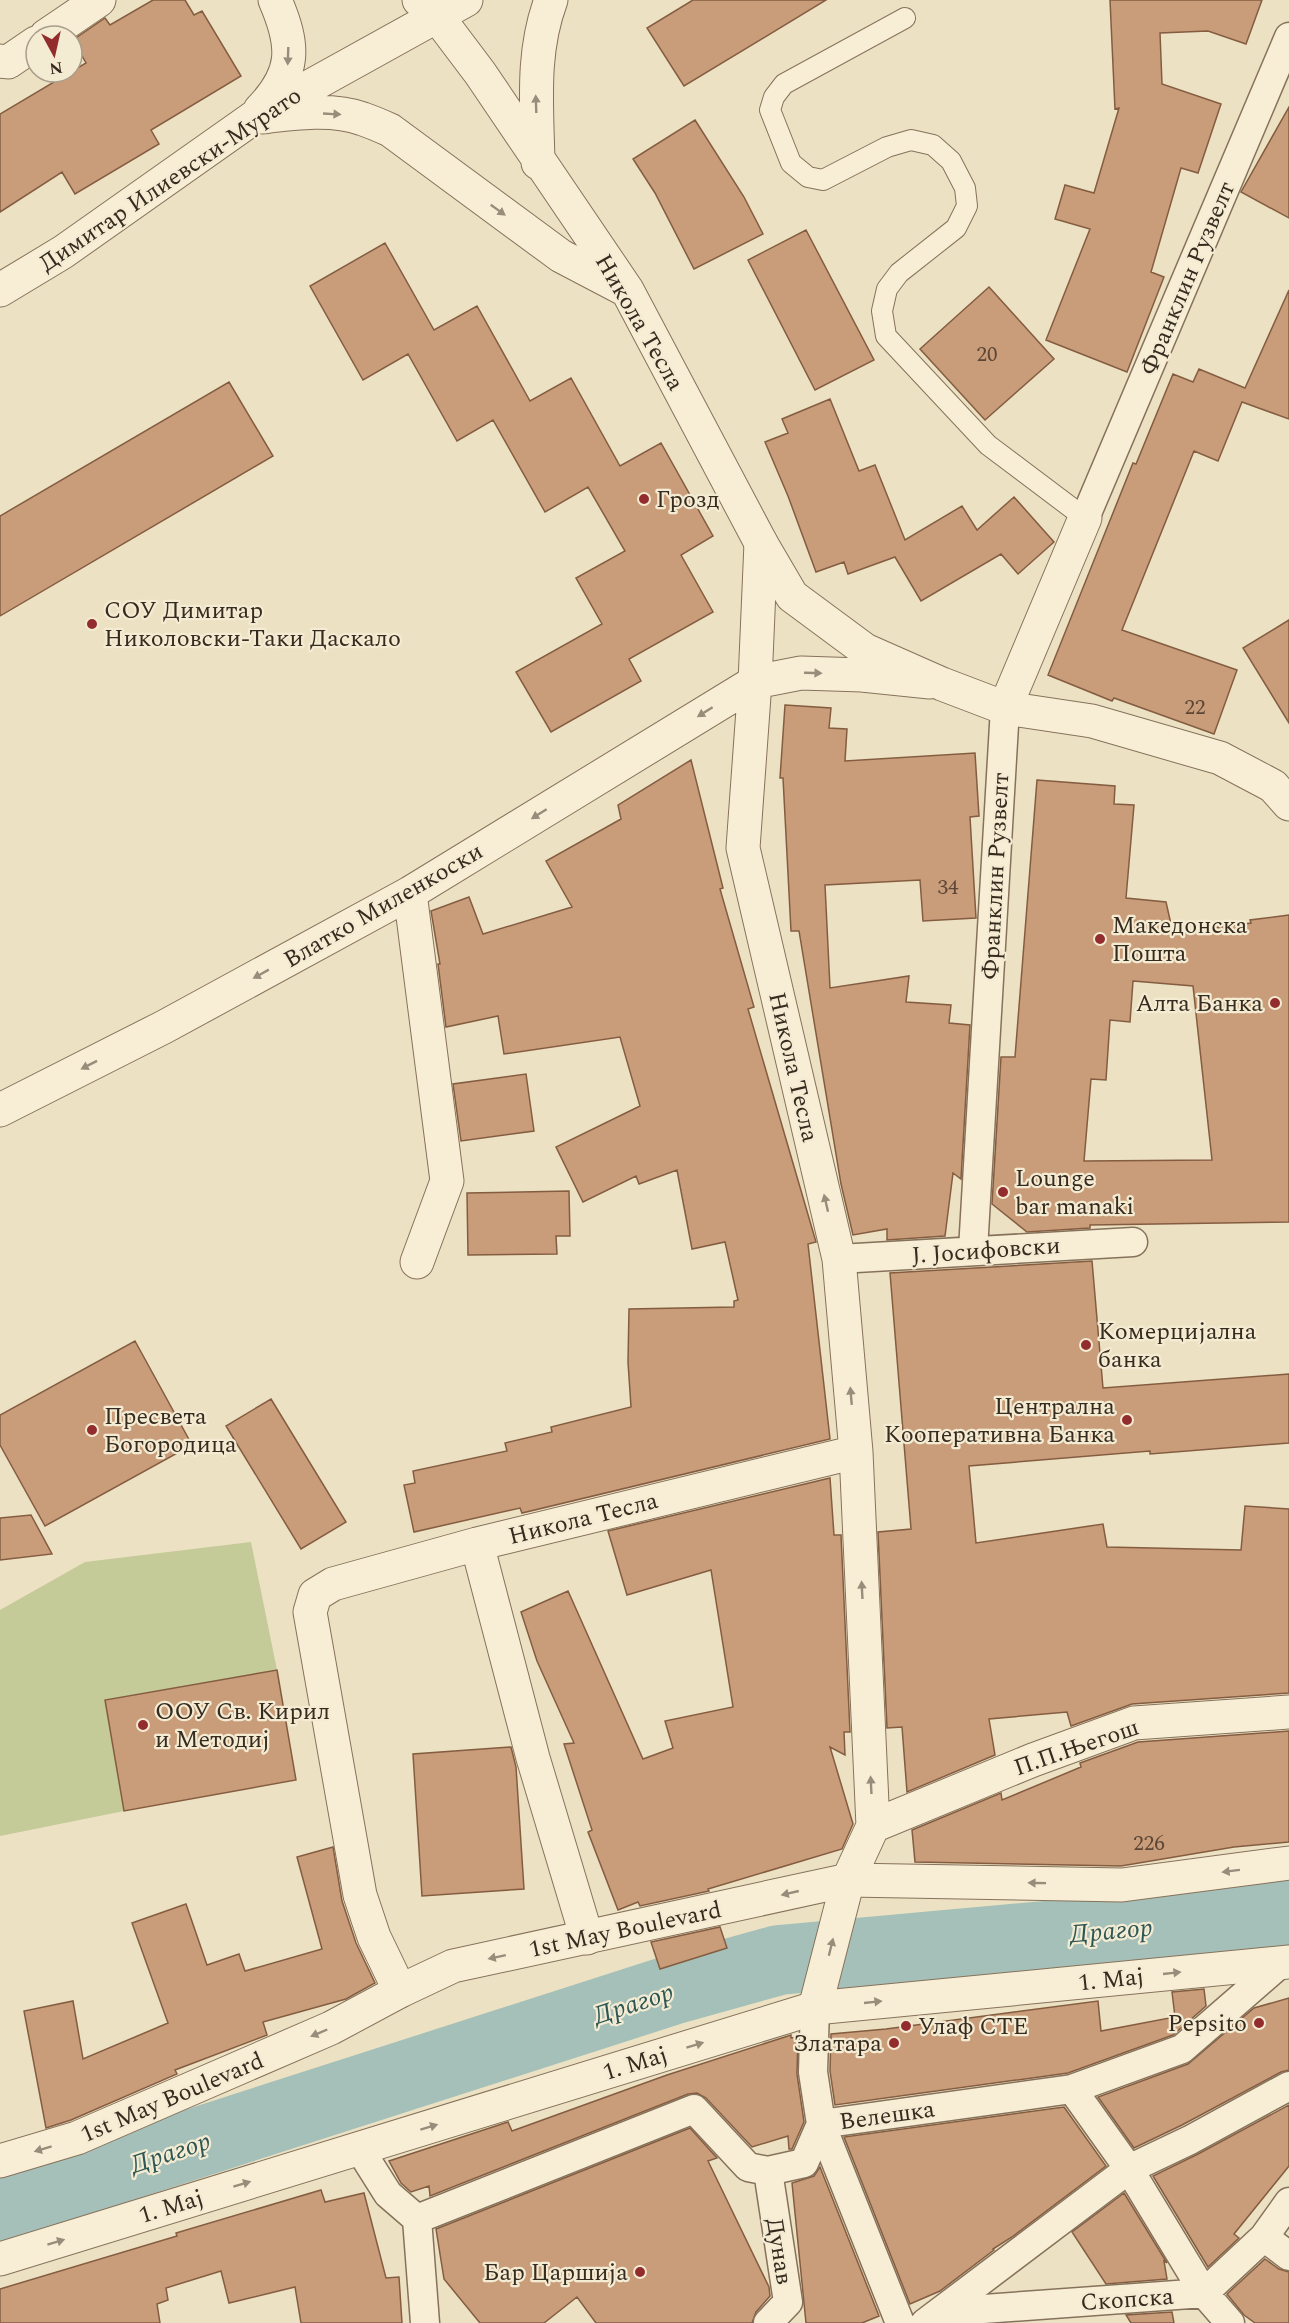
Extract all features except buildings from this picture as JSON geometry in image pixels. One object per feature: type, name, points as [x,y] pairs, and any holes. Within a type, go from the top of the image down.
[{"type":"street","points":[[64,24],[99,0]]},
{"type":"street","points":[[253,118],[274,95],[286,74],[288,37],[274,0]]},
{"type":"street","name":"Димитар Илиевски-Мурато","points":[[0,290],[63,252],[253,118],[428,8],[466,0]]},
{"type":"street","points":[[538,163],[535,70],[544,18],[551,0]]},
{"type":"street","name":"Никола Тесла","points":[[428,8],[480,74],[538,163],[627,290],[761,543],[755,682],[743,848],[839,1259],[856,1452],[873,1826],[848,1880],[819,1994]]},
{"type":"street","name":"Франклин Рузвелт","points":[[973,1250],[1005,708],[1289,37]]},
{"type":"street","points":[[0,61],[8,62],[24,51]]},
{"type":"street","points":[[253,118],[289,114],[345,115],[363,118],[390,130],[561,256],[627,290]]},
{"type":"street","points":[[761,543],[792,596],[865,650],[942,684],[1005,708],[1092,720],[1220,758],[1284,788]]},
{"type":"street","points":[[755,682],[801,673],[862,675],[942,684]]},
{"type":"street","name":"Влатко Миленкоски","points":[[0,1110],[164,1027],[410,893],[755,682]]},
{"type":"street","points":[[410,893],[447,1181],[417,1262]]},
{"type":"street","name":"Ј. Јосифовски","points":[[839,1259],[1133,1242]]},
{"type":"street","name":"Никола Тесла","points":[[400,1991],[374,1937],[360,1895],[310,1612],[315,1595],[333,1584],[477,1544],[856,1452]]},
{"type":"street","points":[[477,1544],[533,1758],[587,1938]]},
{"type":"street","name":"П.П.Његош","points":[[873,1826],[1033,1760],[1134,1723],[1289,1712]]},
{"type":"street","name":"1st May Boulevard","points":[[0,2161],[77,2138],[331,2028],[453,1966],[848,1880],[1122,1885],[1289,1863]]},
{"type":"street","name":"1. Мај","points":[[0,2259],[360,2148],[819,1994],[1285,1962]]},
{"type":"street","name":"Велешка","points":[[768,2171],[804,2163],[821,2124],[1072,2089],[1182,2049],[1285,1962]]},
{"type":"street","points":[[819,1994],[813,2072],[821,2124],[900,2323]]},
{"type":"street","points":[[938,2319],[1129,2169],[1190,2140],[1289,2086]]},
{"type":"street","name":"Скопска","points":[[1072,2089],[1129,2169],[1204,2293],[1230,2323]]},
{"type":"street","points":[[417,2219],[694,2109],[748,2167],[768,2171]]},
{"type":"street","points":[[360,2148],[388,2194],[417,2219],[425,2323]]},
{"type":"street","name":"Дунав","points":[[768,2171],[788,2302],[768,2323]]},
{"type":"street","points":[[1202,2323],[1204,2293],[1264,2237],[1289,2202]]},
{"type":"street","points":[[1264,2237],[1289,2256]]},
{"type":"street","name":"Скопска","points":[[938,2319],[1204,2293]]},
{"type":"lane","points":[[905,18],[784,84],[774,97],[770,110],[791,163],[808,177],[823,180],[888,147],[911,140],[933,145],[951,161],[965,188],[967,206],[956,228],[899,273],[887,289],[882,311],[886,336],[988,445],[1085,518]]},
{"type":"green space","name":"ООУ Св. Кирил и Методиј","points":[[251,1542],[277,1670],[105,1700],[124,1811],[0,1836],[0,1610],[85,1562]]},
{"type":"waterway","name":"Драгор","points":[[0,2206],[675,1989],[779,1960],[1289,1914]]},
{"type":"place","name":"Грозд","points":[[644,499]]},
{"type":"place","name":"СОУ Димитар Николовски-Таки Даскало","points":[[92,624]]},
{"type":"place","name":"Македонска Пошта","points":[[1100,939]]},
{"type":"place","name":"Алта Банка","points":[[1275,1003]]},
{"type":"place","name":"Lounge bar manaki","points":[[1003,1192]]},
{"type":"place","name":"Комерцијална банка","points":[[1086,1345]]},
{"type":"place","name":"Централна Кооперативна Банка","points":[[1127,1420]]},
{"type":"place","name":"Пресвета Богородица","points":[[92,1430]]},
{"type":"place","name":"ООУ Св. Кирил и Методиј","points":[[143,1725]]},
{"type":"place","name":"Pepsito","points":[[1259,2023]]},
{"type":"place","name":"Улаф СТЕ","points":[[906,2026]]},
{"type":"place","name":"Златара","points":[[894,2043]]},
{"type":"place","name":"Бар Царшија","points":[[640,2272]]}]
